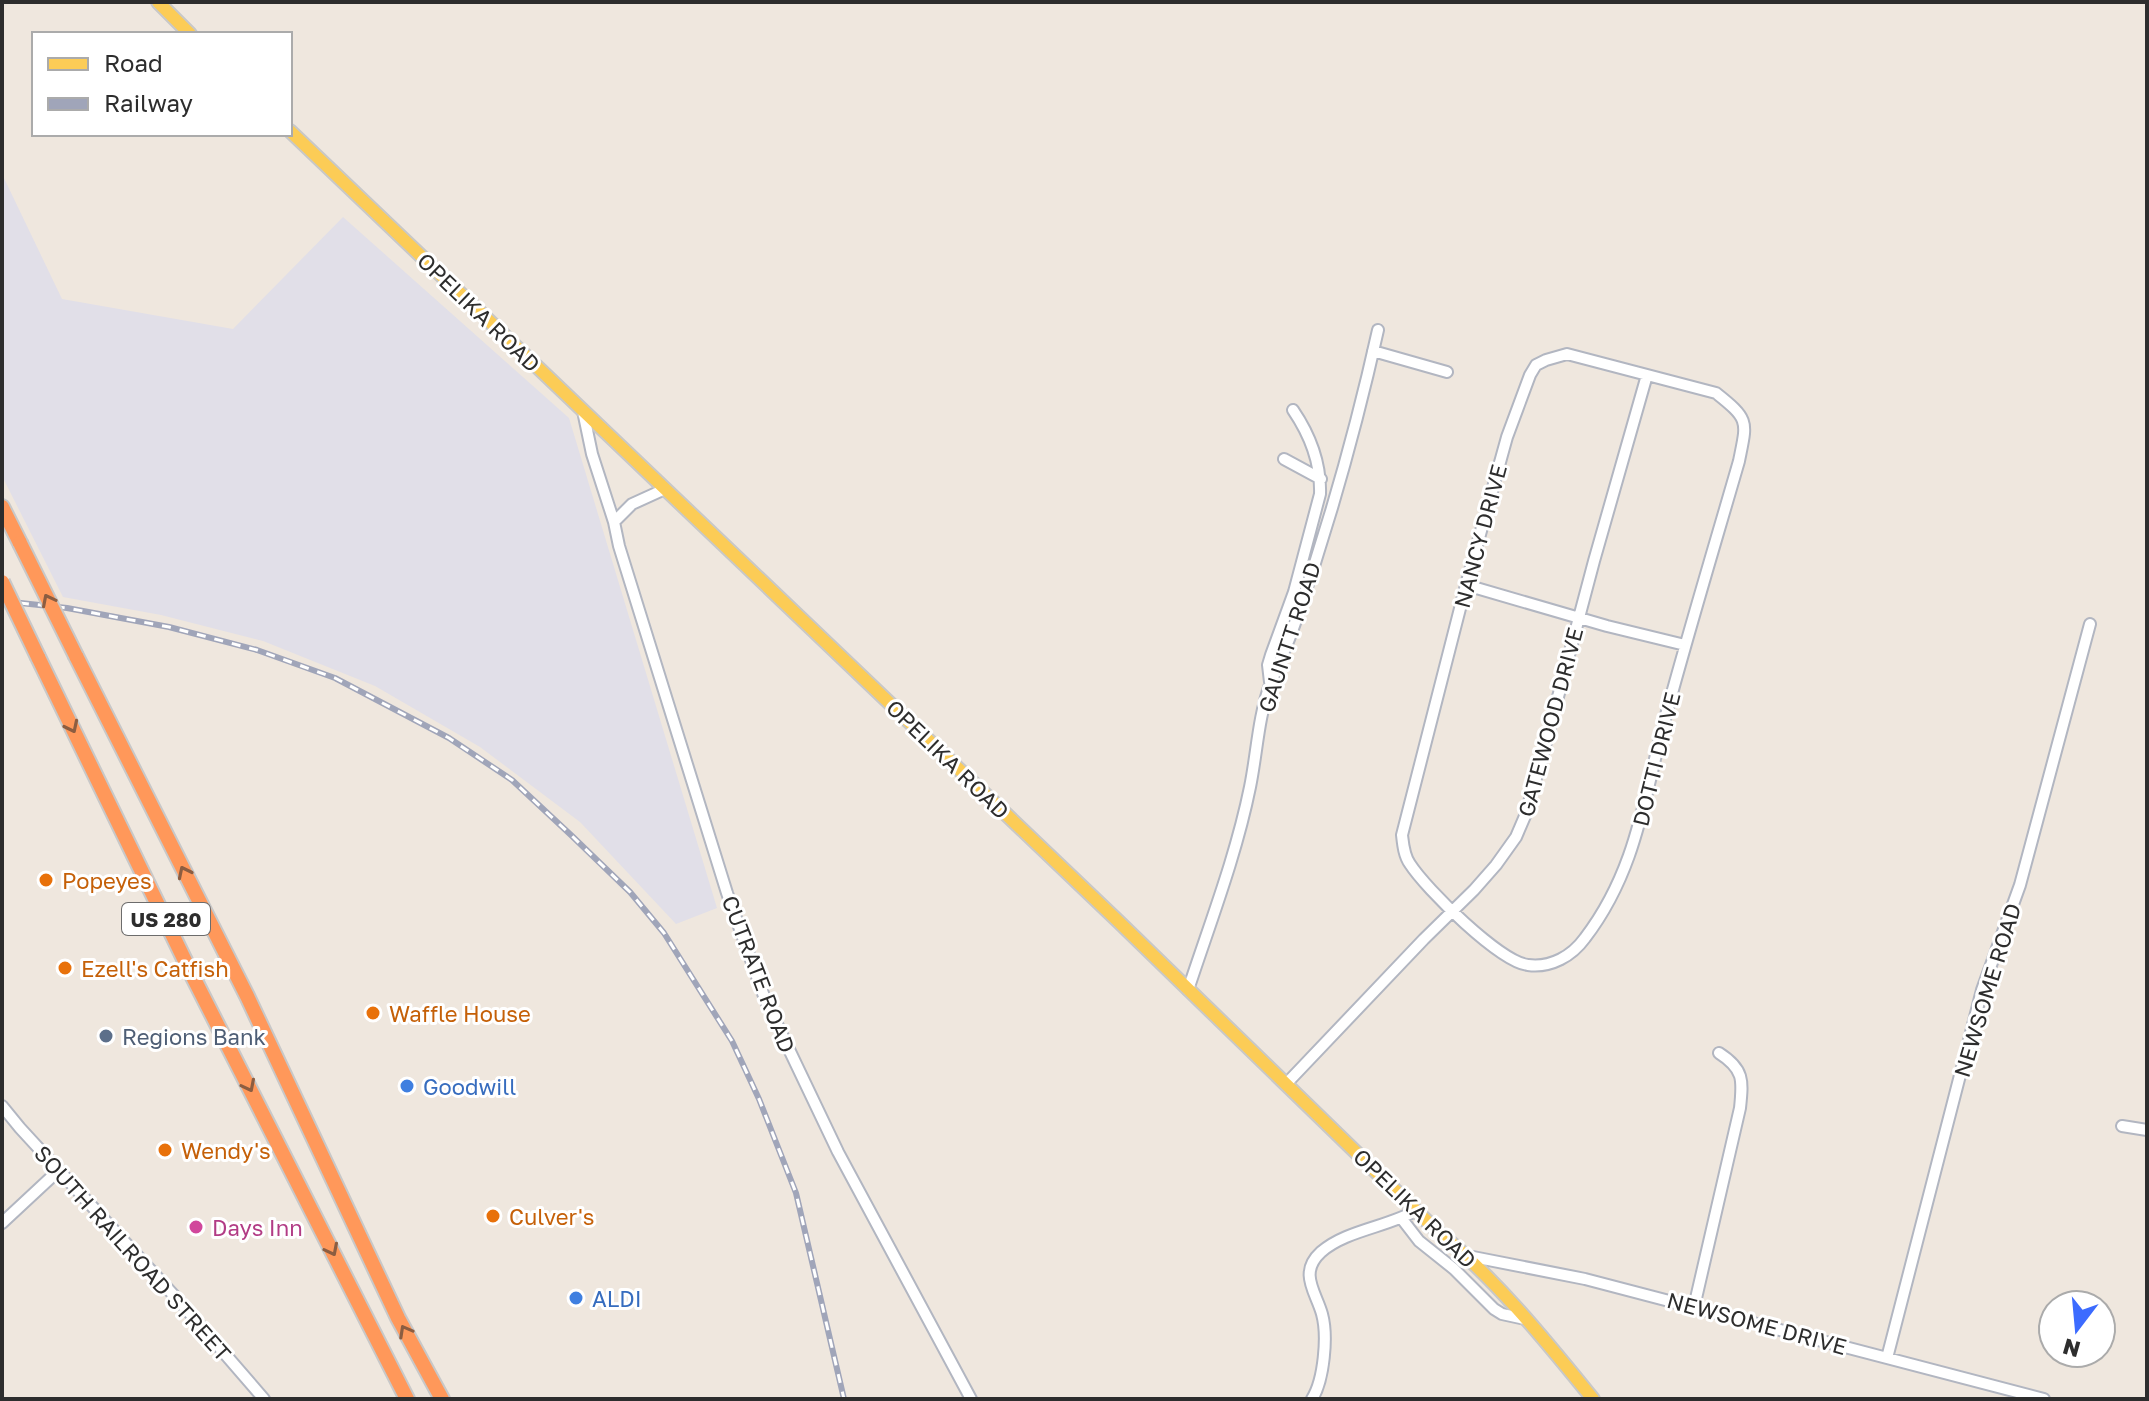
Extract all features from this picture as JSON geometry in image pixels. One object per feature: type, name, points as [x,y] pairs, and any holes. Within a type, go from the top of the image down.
[{"type":"highway","name":"US 280","points":[[2,507],[247,996],[398,1318],[442,1399]]},
{"type":"highway","name":"US 280","points":[[2,582],[194,979],[407,1399]]},
{"type":"main road","points":[[158,2],[188,32]]},
{"type":"main road","name":"OPELIKA ROAD","points":[[292,133],[1108,911],[1437,1231],[1468,1256],[1593,1399]]},
{"type":"street","name":"GAUNTT ROAD","points":[[1188,990],[1237,840],[1271,684],[1295,624],[1320,544],[1378,330]]},
{"type":"street","points":[[1373,351],[1447,372]]},
{"type":"street","name":"NANCY DRIVE","points":[[1452,912],[1408,863],[1402,835],[1507,437],[1530,375],[1536,365],[1567,354],[1716,393],[1742,417]]},
{"type":"street","name":"GATEWOOD DRIVE","points":[[1287,1083],[1496,865],[1516,837],[1541,761],[1647,375]]},
{"type":"street","points":[[1271,684],[1268,665],[1294,592],[1320,494],[1321,479],[1309,439],[1293,410]]},
{"type":"street","name":"CUTRATE ROAD","points":[[583,411],[619,546],[727,893],[765,999],[838,1152],[971,1399]]},
{"type":"street","name":"DOTTI DRIVE","points":[[1452,912],[1507,957],[1527,965],[1549,964],[1569,955],[1584,940],[1615,893],[1635,841],[1685,645],[1739,461],[1745,428],[1742,417]]},
{"type":"street","points":[[1284,459],[1321,479]]},
{"type":"street","points":[[614,522],[632,504],[665,489]]},
{"type":"street","points":[[1466,585],[1685,645]]},
{"type":"street","name":"NEWSOME ROAD","points":[[1887,1358],[1982,990],[2020,885],[2090,624]]},
{"type":"street","points":[[1694,1307],[1740,1108],[1741,1075],[1719,1053]]},
{"type":"street","name":"SOUTH RAILROAD STREET","points":[[2,1106],[264,1399]]},
{"type":"street","points":[[2122,1126],[2147,1130]]},
{"type":"street","points":[[2,1223],[59,1170]]},
{"type":"street","points":[[1312,1399],[1320,1380],[1325,1336],[1322,1314],[1309,1282],[1314,1261],[1329,1246],[1402,1219],[1417,1210]]},
{"type":"street","points":[[1402,1219],[1419,1241],[1454,1269],[1494,1309],[1525,1319]]},
{"type":"street","name":"NEWSOME DRIVE","points":[[1468,1256],[1585,1279],[1887,1358],[2009,1395],[2044,1399]]},
{"type":"shaded area","points":[[2,174],[62,299],[233,329],[343,217],[569,418],[717,908],[676,924],[580,822],[480,747],[375,686],[263,641],[161,615],[63,597],[2,476]]},
{"type":"railway","points":[[2,601],[67,608],[169,627],[257,650],[335,678],[449,738],[512,780],[572,836],[630,892],[664,933],[732,1041],[796,1193],[844,1399]]},
{"type":"place","name":"Popeyes","points":[[46,880]]},
{"type":"place","name":"Ezell's Catfish","points":[[65,968]]},
{"type":"place","name":"Waffle House","points":[[373,1013]]},
{"type":"place","name":"Regions Bank","points":[[106,1036]]},
{"type":"place","name":"Goodwill","points":[[407,1086]]},
{"type":"place","name":"Wendy's","points":[[165,1150]]},
{"type":"place","name":"Culver's","points":[[493,1216]]},
{"type":"place","name":"Days Inn","points":[[196,1227]]},
{"type":"place","name":"ALDI","points":[[576,1298]]}]
